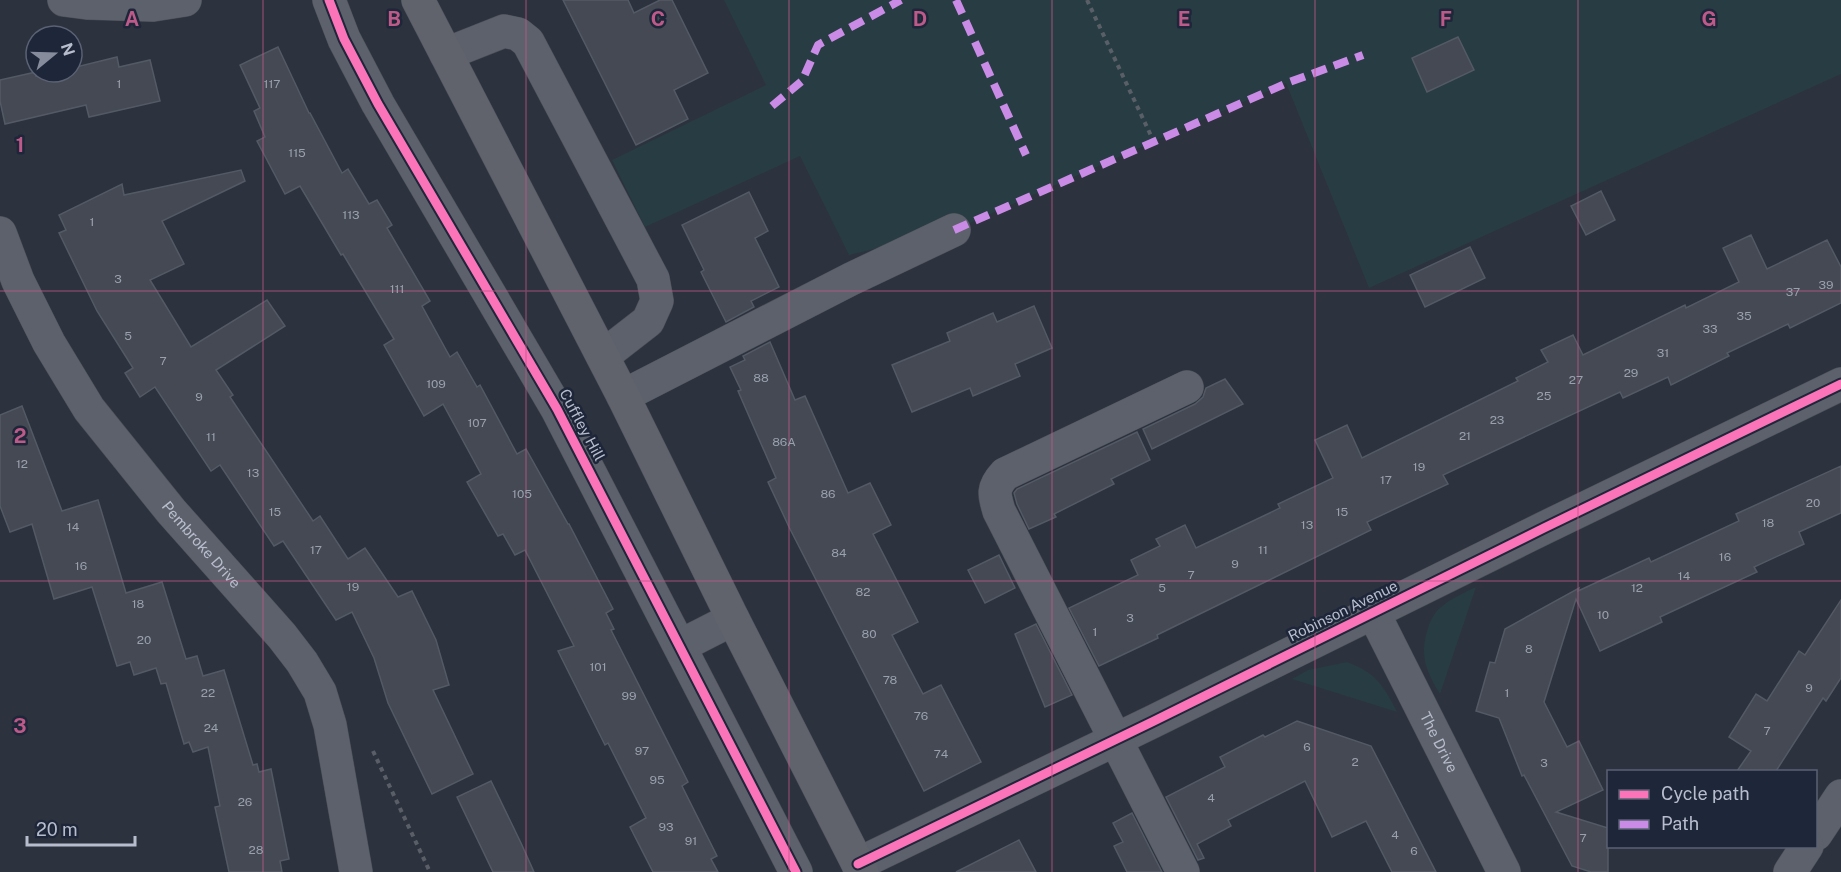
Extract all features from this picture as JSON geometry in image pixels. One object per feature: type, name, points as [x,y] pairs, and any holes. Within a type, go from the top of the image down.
[{"type":"main road","points":[[418,0],[603,356],[860,868]]},
{"type":"street","points":[[64,0],[153,5],[185,0]]},
{"type":"street","name":"Cuffley Hill","points":[[329,0],[344,39],[378,104],[557,409],[796,872]]},
{"type":"street","points":[[446,54],[504,31],[518,34],[528,42],[653,279],[657,302],[648,321],[603,356]]},
{"type":"street","points":[[623,396],[851,279],[954,230]]},
{"type":"street","name":"Pembroke Drive","points":[[0,233],[18,281],[44,333],[89,409],[171,511],[282,636],[302,662],[320,692],[330,725],[356,872]]},
{"type":"street","name":"Robinson Avenue","points":[[860,868],[1373,612],[1841,384]]},
{"type":"street","points":[[1183,872],[999,511],[994,494],[997,483],[1005,474],[1187,387]]},
{"type":"street","name":"The Drive","points":[[1373,612],[1504,872]]},
{"type":"street","points":[[680,646],[733,619]]},
{"type":"street","points":[[1817,831],[1841,796]]},
{"type":"street","points":[[1790,872],[1806,848]]},
{"type":"path","points":[[1086,0],[1154,142]]},
{"type":"path","points":[[334,746],[366,737],[430,872]]},
{"type":"shaded area","points":[[724,0],[1841,0],[1841,74],[1369,288],[1286,83],[954,230],[849,255],[800,156],[645,227],[612,160],[766,85]]},
{"type":"shaded area","points":[[1476,587],[1440,694],[1425,662],[1424,646],[1429,625],[1434,615],[1444,605]]},
{"type":"shaded area","points":[[1347,662],[1365,670],[1378,681],[1397,712],[1292,679],[1308,670]]},
{"type":"building","points":[[563,0],[628,0],[634,13],[660,0],[672,0],[708,73],[674,90],[688,119],[636,145]]},
{"type":"building","points":[[1458,37],[1474,70],[1427,92],[1412,58]]},
{"type":"building","points":[[278,47],[309,113],[342,173],[348,169],[369,204],[377,200],[392,225],[387,228],[430,301],[422,306],[450,357],[457,352],[477,387],[480,385],[517,454],[526,449],[569,524],[613,609],[606,613],[614,629],[611,630],[688,782],[682,786],[717,856],[711,859],[718,872],[653,872],[630,827],[646,818],[608,743],[605,745],[558,651],[574,646],[525,550],[515,555],[503,534],[498,536],[467,482],[481,474],[443,404],[424,416],[384,345],[394,339],[300,186],[285,194],[257,141],[265,137],[254,111],[260,108],[240,65]]},
{"type":"building","points":[[117,57],[119,67],[150,60],[160,101],[89,117],[86,105],[5,124],[0,101],[0,80],[24,75],[24,84],[84,84],[84,65]]},
{"type":"building","points":[[241,170],[245,181],[162,221],[184,264],[150,280],[191,347],[267,300],[285,326],[216,370],[233,395],[230,397],[313,521],[320,516],[348,559],[365,548],[398,597],[412,591],[436,640],[449,685],[433,690],[473,774],[432,794],[388,703],[374,658],[352,612],[336,620],[283,541],[274,546],[220,465],[211,471],[155,387],[140,397],[125,373],[133,368],[97,311],[59,233],[66,230],[59,215],[122,184],[124,195]]},
{"type":"building","points":[[1601,191],[1615,220],[1586,235],[1571,206]]},
{"type":"building","points":[[749,192],[768,231],[755,238],[779,287],[751,301],[754,307],[726,322],[701,272],[704,270],[682,225]]},
{"type":"building","points":[[1751,235],[1767,269],[1827,240],[1841,267],[1841,303],[1790,328],[1788,324],[1727,353],[1729,356],[1671,385],[1668,377],[1623,398],[1620,392],[1443,475],[1448,484],[1367,522],[1371,530],[1099,666],[1069,608],[1138,575],[1131,560],[1160,546],[1156,539],[1185,525],[1196,548],[1280,508],[1278,504],[1333,478],[1315,440],[1347,425],[1362,458],[1518,381],[1516,378],[1548,362],[1541,350],[1573,335],[1583,355],[1685,305],[1686,308],[1739,282],[1723,248]]},
{"type":"building","points":[[1470,247],[1485,278],[1425,307],[1410,275]]},
{"type":"building","points":[[1034,306],[1052,348],[1015,364],[1020,376],[973,396],[970,388],[912,412],[892,365],[950,341],[947,333],[993,313],[997,322]]},
{"type":"building","points":[[770,342],[795,400],[805,396],[848,493],[870,483],[891,525],[873,534],[918,622],[892,635],[923,694],[941,685],[981,762],[924,791],[768,482],[776,478],[730,367],[745,360],[743,356]]},
{"type":"building","points":[[1225,379],[1243,404],[1152,449],[1143,429],[1195,404],[1203,397],[1206,388]]},
{"type":"building","points":[[22,406],[62,511],[98,500],[126,593],[162,582],[186,659],[197,656],[203,676],[224,670],[253,765],[257,764],[259,772],[271,769],[289,859],[280,861],[282,872],[229,872],[215,807],[220,806],[208,747],[193,752],[189,742],[184,744],[166,683],[161,684],[156,668],[134,675],[130,662],[117,666],[92,587],[54,599],[32,524],[10,532],[0,506],[0,415]]},
{"type":"building","points":[[1137,432],[1150,460],[1111,479],[1114,484],[1054,514],[1056,517],[1029,529],[1017,504],[1014,493],[1017,489]]},
{"type":"building","points":[[1841,466],[1841,513],[1799,532],[1804,544],[1754,567],[1757,572],[1660,617],[1662,622],[1600,651],[1576,599],[1544,702],[1567,747],[1579,741],[1603,790],[1556,812],[1607,828],[1608,872],[1591,872],[1572,866],[1524,775],[1522,776],[1499,718],[1476,711],[1490,662],[1495,663],[1505,629],[1579,588],[1578,591],[1649,558],[1651,562],[1739,521],[1736,514]]},
{"type":"building","points":[[999,555],[1015,588],[985,603],[968,570]]},
{"type":"building","points":[[1841,600],[1841,678],[1826,701],[1823,698],[1777,770],[1738,770],[1751,751],[1729,737],[1756,694],[1767,701],[1799,651],[1805,655]]},
{"type":"building","points":[[1036,624],[1072,695],[1045,707],[1015,634]]},
{"type":"building","points":[[1297,721],[1371,746],[1436,872],[1392,872],[1366,821],[1332,837],[1305,781],[1228,820],[1231,826],[1197,844],[1204,858],[1198,860],[1166,797],[1225,767],[1220,757]]},
{"type":"building","points":[[491,781],[534,872],[493,872],[457,797]]},
{"type":"building","points":[[1132,813],[1162,872],[1127,872],[1114,846],[1123,842],[1113,823]]},
{"type":"building","points":[[1019,840],[1036,872],[956,872]]},
{"type":"marked path","points":[[772,106],[802,81],[818,45],[901,0]]},
{"type":"marked path","points":[[956,0],[1026,155]]},
{"type":"marked path","points":[[954,230],[1287,83],[1363,55]]},
{"type":"cycle path","points":[[329,0],[344,39],[378,104],[557,409],[796,872]]},
{"type":"cycle path","points":[[858,864],[1841,384]]}]
